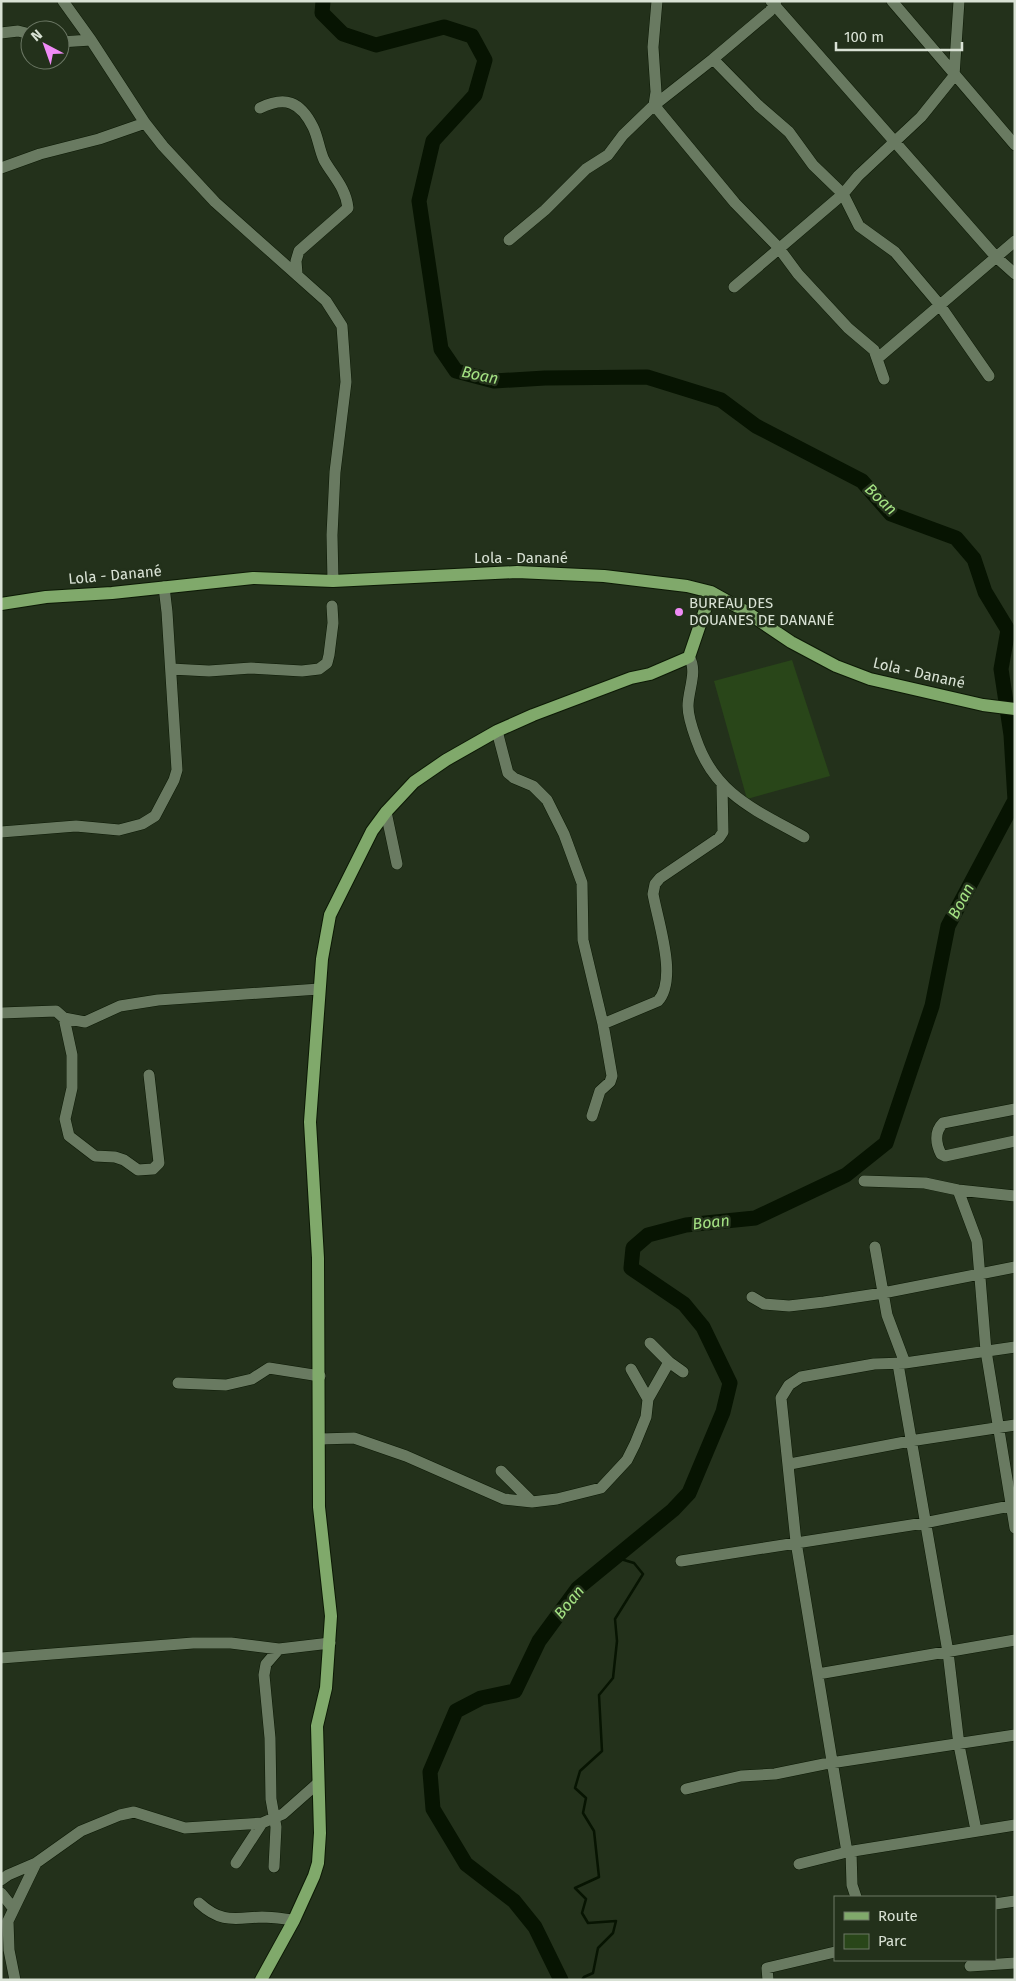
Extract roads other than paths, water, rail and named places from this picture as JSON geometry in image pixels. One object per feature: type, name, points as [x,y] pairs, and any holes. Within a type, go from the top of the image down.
[{"type":"main road","name":"Lola - Danané","points":[[1,604],[46,597],[253,578],[333,580],[517,572],[604,576],[688,586],[711,592],[745,611],[791,642],[836,666],[878,682],[983,705],[1015,708]]},
{"type":"main road","points":[[261,1980],[294,1920],[318,1863],[320,1833],[317,1726],[326,1688],[330,1616],[319,1507],[320,1376],[318,1258],[310,1140],[312,1066],[319,989],[326,931],[330,915],[368,839],[386,812],[414,782],[446,760],[497,732],[631,678],[650,674],[689,657],[711,592]]},
{"type":"street","points":[[63,1],[145,123],[163,146],[215,202],[297,274],[335,313],[344,334],[343,354],[346,382],[335,472],[332,536],[333,580]]},
{"type":"street","points":[[654,105],[656,92],[653,47],[657,1]]},
{"type":"street","points":[[892,1],[954,76],[1015,145]]},
{"type":"street","points":[[734,287],[778,247],[843,194],[869,165],[921,117],[954,76],[959,1]]},
{"type":"street","points":[[509,240],[545,210],[586,169],[608,155],[623,135],[654,105],[770,11],[773,2]]},
{"type":"street","points":[[773,2],[996,257],[1015,274]]},
{"type":"street","points":[[1,33],[20,32]]},
{"type":"street","points":[[70,41],[91,40]]},
{"type":"street","points":[[713,59],[758,105],[789,132],[813,164],[843,194],[859,226],[895,252],[939,304],[990,376]]},
{"type":"street","points":[[260,108],[279,100],[290,102],[302,112],[314,127],[323,158],[347,197],[348,208],[299,251],[296,261],[297,274]]},
{"type":"street","points":[[654,105],[696,152],[736,203],[778,247],[798,274],[848,328],[869,345],[878,358],[884,379]]},
{"type":"street","points":[[1,168],[40,154],[99,140],[145,123]]},
{"type":"street","points":[[878,358],[1015,241]]},
{"type":"street","points":[[1,832],[76,826],[118,830],[136,826],[155,816],[174,780],[177,770],[164,587]]},
{"type":"street","points":[[171,669],[209,671],[252,668],[302,671],[319,669],[326,663],[329,654],[333,623],[332,606]]},
{"type":"street","points":[[689,657],[693,667],[688,704],[691,726],[705,763],[722,786],[753,809],[804,837]]},
{"type":"street","points":[[497,732],[508,773],[514,778],[533,786],[547,800],[582,883],[583,940],[603,1024],[611,1080],[600,1091],[592,1116]]},
{"type":"street","points":[[603,1024],[658,1001],[663,995],[668,975],[653,894],[655,884],[660,878],[719,838],[723,832],[722,786]]},
{"type":"street","points":[[386,812],[397,864]]},
{"type":"street","points":[[64,1018],[91,1021],[120,1006],[158,1000],[319,989]]},
{"type":"street","points":[[1,1013],[56,1010],[64,1018],[72,1055],[72,1088],[66,1128],[69,1136],[99,1158],[115,1157],[124,1160],[138,1170],[153,1169],[160,1163],[149,1075]]},
{"type":"street","points":[[1015,1109],[943,1123],[937,1132],[937,1144],[941,1154],[945,1156],[1015,1141]]},
{"type":"street","points":[[864,1181],[924,1183],[958,1190],[1015,1196]]},
{"type":"street","points":[[958,1190],[977,1241],[986,1351],[1013,1505],[1015,1528]]},
{"type":"street","points":[[875,1247],[887,1315],[901,1364],[910,1441],[948,1652],[959,1745],[976,1830]]},
{"type":"street","points":[[752,1297],[764,1304],[789,1306],[884,1293],[1015,1267]]},
{"type":"street","points":[[650,1343],[669,1362],[684,1372]]},
{"type":"street","points":[[856,1896],[852,1885],[849,1852],[796,1542],[790,1464],[780,1402],[789,1385],[801,1378],[874,1364],[901,1364],[1015,1347]]},
{"type":"street","points":[[320,1439],[354,1438],[406,1456],[504,1499],[532,1502],[549,1501],[601,1488],[626,1460],[636,1444],[646,1417],[648,1398],[669,1362]]},
{"type":"street","points":[[178,1383],[208,1386],[241,1382],[269,1368],[320,1376]]},
{"type":"street","points":[[631,1369],[648,1398]]},
{"type":"street","points":[[790,1464],[910,1441],[1015,1425]]},
{"type":"street","points":[[501,1471],[532,1502]]},
{"type":"street","points":[[681,1561],[924,1523],[1013,1505]]},
{"type":"street","points":[[818,1674],[1015,1640]]},
{"type":"street","points":[[1,1658],[193,1643],[230,1643],[279,1649],[330,1643]]},
{"type":"street","points":[[274,1866],[276,1827],[271,1799],[270,1738],[264,1675],[266,1664],[279,1649]]},
{"type":"street","points":[[686,1789],[741,1776],[774,1774],[1015,1735]]},
{"type":"street","points":[[1,1880],[36,1863],[81,1831],[120,1814],[134,1812],[185,1828],[262,1823],[275,1818],[289,1809],[318,1783]]},
{"type":"street","points":[[236,1863],[262,1823]]},
{"type":"street","points":[[798,1864],[849,1852],[1015,1824]]},
{"type":"street","points":[[15,1980],[8,1922],[36,1863]]},
{"type":"street","points":[[1,1893],[13,1908]]},
{"type":"street","points":[[996,1904],[1015,1901]]},
{"type":"street","points":[[199,1903],[216,1915],[228,1920],[264,1917],[294,1920]]},
{"type":"street","points":[[768,1980],[767,1968],[834,1952]]},
{"type":"street","points":[[970,1966],[1015,1963]]},
{"type":"waterway","name":"Boan","points":[[323,1],[322,13],[343,34],[376,45],[444,27],[472,36],[485,60],[475,95],[433,141],[419,201],[441,349],[456,371],[494,381],[545,378],[647,377],[721,400],[756,426],[862,481],[891,514],[956,538],[974,559],[985,592],[1008,630],[1001,669],[1011,735],[1015,800],[948,926],[932,1006],[886,1143],[846,1175],[755,1218],[686,1225],[648,1235],[633,1248],[631,1268],[684,1304],[703,1327],[730,1383],[723,1412],[689,1493],[673,1510],[578,1588],[539,1641],[515,1691],[481,1698],[456,1711],[430,1772],[433,1809],[466,1864],[514,1901],[535,1927],[561,1980]]},
{"type":"waterway","name":"Boan","points":[[1008,630],[1015,631]]},
{"type":"waterway","points":[[582,1980],[593,1973],[598,1948],[613,1933],[616,1921],[588,1923],[582,1913],[586,1899],[575,1888],[599,1877],[594,1831],[583,1813],[586,1798],[575,1788],[580,1771],[602,1751],[599,1695],[613,1678],[617,1641],[615,1619],[643,1574],[634,1563],[614,1557]]},
{"type":"place","name":"BUREAU DES DOUANES DE DANANÉ","points":[[679,612]]}]
